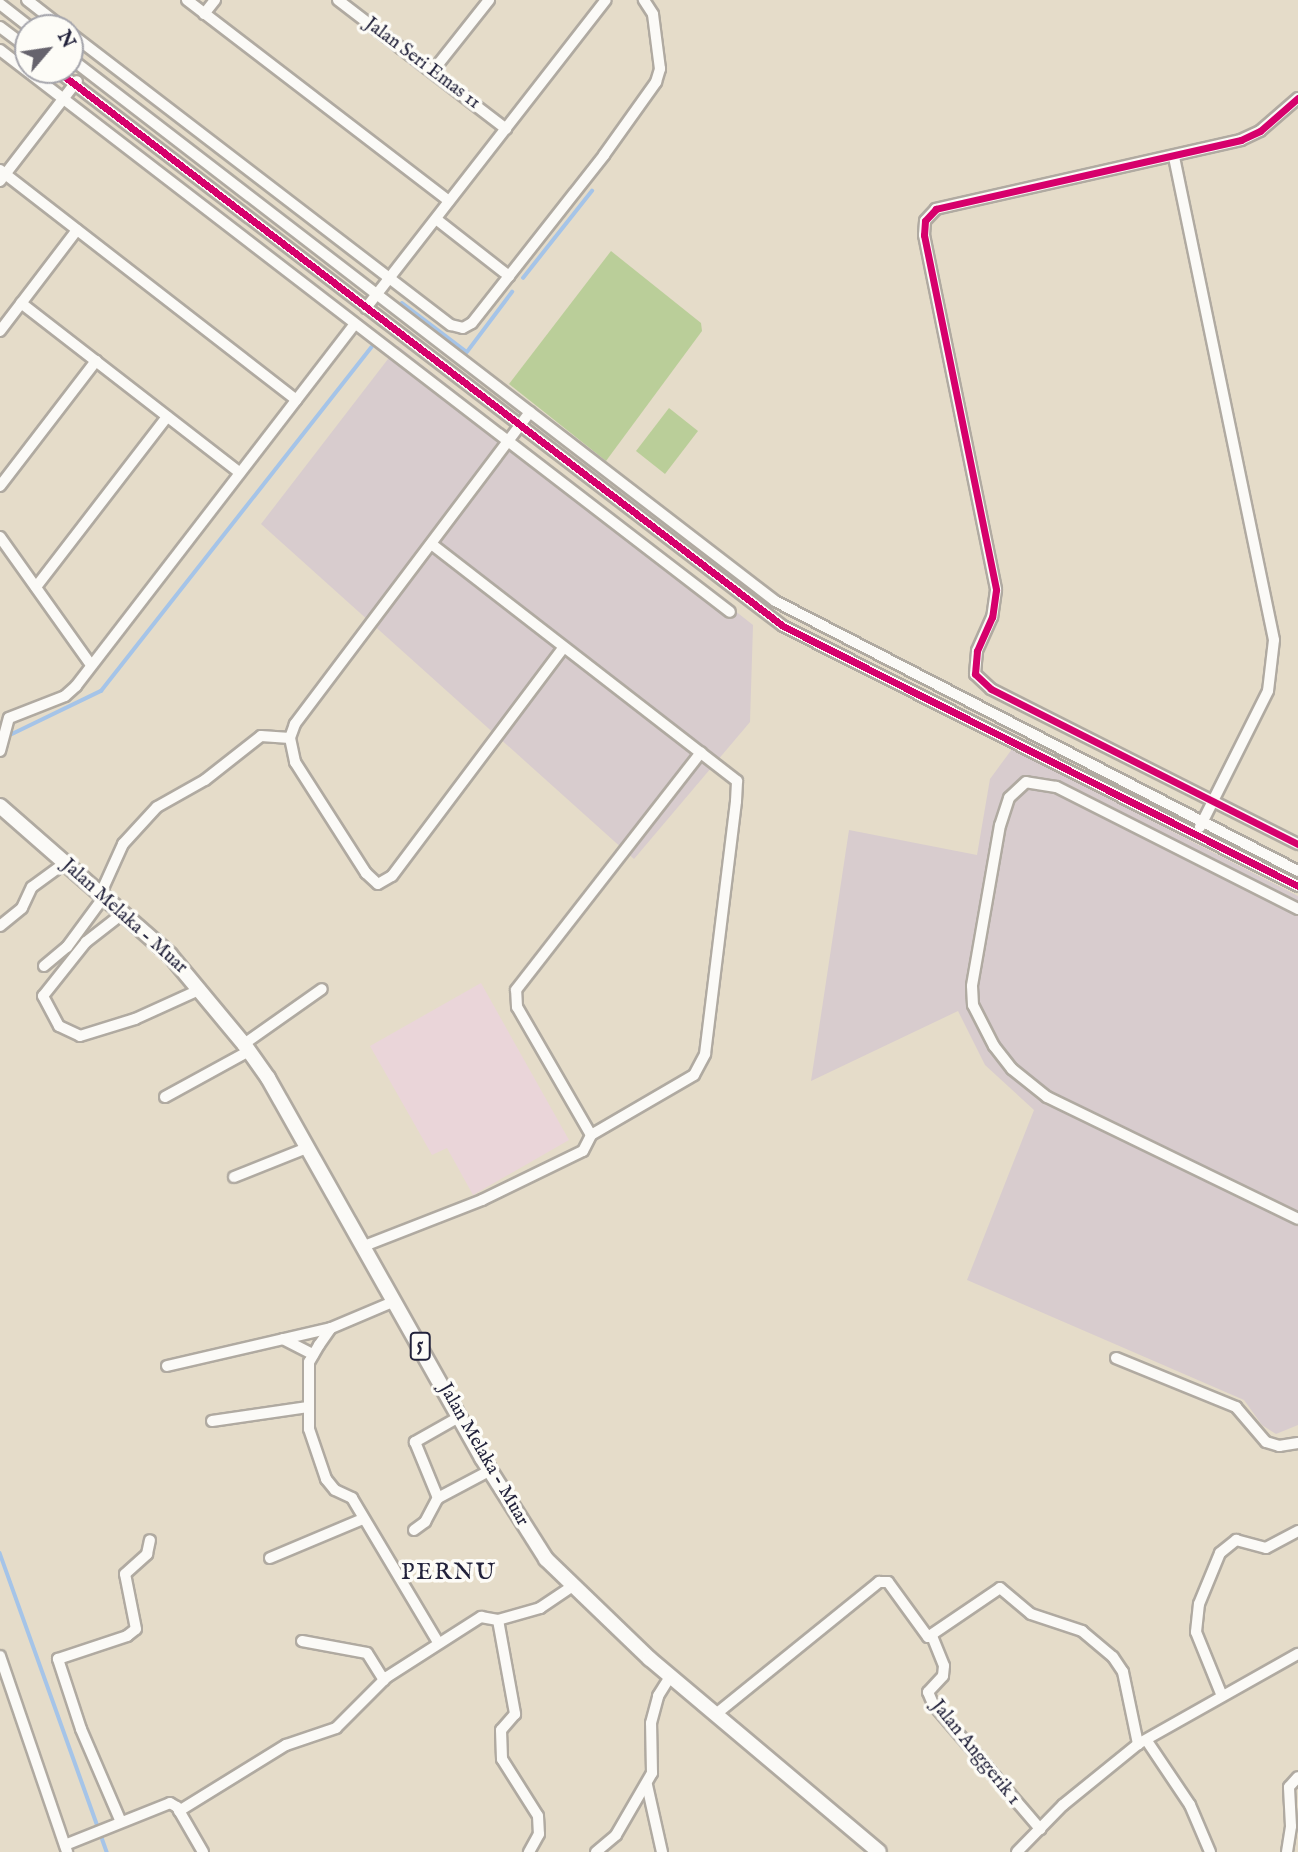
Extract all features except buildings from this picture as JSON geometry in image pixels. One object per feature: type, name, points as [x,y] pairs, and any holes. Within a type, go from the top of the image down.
[{"type":"main road","name":"Jalan Melaka - Muar","points":[[1,810],[102,896],[201,989],[246,1047],[364,1246],[489,1471],[565,1593],[716,1714],[878,1852]]},
{"type":"street","points":[[27,0],[45,14]]},
{"type":"street","points":[[187,0],[449,201]]},
{"type":"street","points":[[204,14],[215,0]]},
{"type":"street","name":"Jalan Seri Emas 11","points":[[338,0],[506,129]]},
{"type":"street","points":[[432,72],[489,0]]},
{"type":"street","points":[[366,308],[607,0]]},
{"type":"street","points":[[84,44],[451,326],[463,328],[509,276],[656,82],[660,69],[653,14],[644,0]]},
{"type":"street","points":[[0,4],[14,15]]},
{"type":"street","points":[[0,50],[730,612]]},
{"type":"street","points":[[85,70],[796,615],[1298,871]]},
{"type":"street","points":[[296,400],[2,175],[75,84],[783,626],[1298,886]]},
{"type":"street","points":[[1298,98],[1260,131],[1174,157],[936,209],[925,221],[924,235],[996,590],[992,617],[977,651],[975,674],[991,690],[1298,844]]},
{"type":"street","points":[[1174,157],[1274,640],[1268,691],[1196,835]]},
{"type":"street","points":[[436,219],[509,276]]},
{"type":"street","points":[[0,331],[77,230]]},
{"type":"street","points":[[21,303],[240,473]]},
{"type":"street","points":[[0,751],[9,718],[65,696],[91,665],[355,324]]},
{"type":"street","points":[[0,486],[96,361]]},
{"type":"street","points":[[530,412],[295,724],[290,738],[295,762],[366,873],[377,884],[392,876],[564,647]]},
{"type":"street","points":[[36,587],[167,416]]},
{"type":"street","points":[[0,537],[91,665]]},
{"type":"street","points":[[364,1246],[493,1195],[583,1151],[591,1135],[683,1085],[702,1065],[737,781],[431,544]]},
{"type":"street","points":[[44,966],[67,947],[102,896],[123,844],[157,807],[205,780],[261,736],[290,738]]},
{"type":"street","points":[[591,1135],[517,1007],[516,990],[701,752]]},
{"type":"street","points":[[1298,909],[1056,787],[1026,782],[1009,798],[1000,825],[972,986],[973,1005],[994,1046],[1012,1069],[1047,1097],[1298,1219]]},
{"type":"street","points":[[0,926],[22,908],[32,887],[64,864]]},
{"type":"street","points":[[122,914],[86,942],[43,996],[59,1026],[80,1036],[135,1019],[201,989]]},
{"type":"street","points":[[165,1097],[246,1047],[322,989]]},
{"type":"street","points":[[234,1177],[307,1148]]},
{"type":"street","points":[[167,1366],[331,1328],[395,1301]]},
{"type":"street","points":[[331,1328],[309,1362],[309,1429],[326,1479],[335,1490],[352,1498],[438,1642]]},
{"type":"street","points":[[283,1339],[313,1354]]},
{"type":"street","points":[[1116,1358],[1236,1407],[1266,1442],[1279,1447],[1298,1443]]},
{"type":"street","points":[[212,1421],[308,1407]]},
{"type":"street","points":[[438,1498],[415,1442],[459,1417]]},
{"type":"street","points":[[414,1530],[425,1522],[438,1498],[489,1471]]},
{"type":"street","points":[[270,1558],[363,1519]]},
{"type":"street","points":[[1222,1696],[1198,1643],[1195,1622],[1220,1553],[1236,1539],[1266,1548],[1296,1535]]},
{"type":"street","points":[[116,1824],[58,1659],[127,1636],[136,1629],[125,1574],[147,1554],[149,1539]]},
{"type":"street","points":[[716,1714],[879,1581],[888,1582],[932,1636],[1002,1588],[1031,1614],[1082,1631],[1113,1657],[1123,1672],[1143,1743],[1190,1805],[1210,1852]]},
{"type":"street","points":[[179,1811],[286,1745],[336,1728],[384,1680],[438,1642],[481,1617],[498,1620],[565,1593]]},
{"type":"street","points":[[498,1620],[514,1714],[501,1730],[502,1759],[538,1816],[539,1834],[529,1852]]},
{"type":"street","name":"Jalan Anggerik 1","points":[[932,1636],[944,1666],[943,1676],[928,1692],[933,1703],[1040,1829]]},
{"type":"street","points":[[302,1641],[367,1653],[384,1680]]},
{"type":"street","points":[[1017,1852],[1040,1829],[1143,1743],[1298,1654]]},
{"type":"street","points":[[0,1656],[66,1848],[85,1836],[170,1803],[179,1811],[203,1852]]},
{"type":"street","points":[[596,1852],[616,1835],[647,1785],[652,1773],[651,1723],[658,1696],[670,1676]]},
{"type":"street","points":[[1287,1852],[1291,1826],[1289,1787],[1298,1777]]},
{"type":"street","points":[[647,1785],[662,1852]]},
{"type":"shaded area","points":[[398,346],[753,625],[750,722],[634,859],[261,524]]},
{"type":"shaded area","points":[[1012,749],[1298,896],[1298,1425],[1276,1434],[1262,1425],[1244,1400],[967,1280],[1034,1110],[985,1065],[958,1011],[811,1081],[849,830],[977,855],[990,779]]},
{"type":"shaded area","points":[[481,983],[569,1140],[473,1195],[447,1148],[432,1155],[370,1046]]},
{"type":"green space","points":[[611,251],[701,323],[702,331],[606,461],[509,384]]},
{"type":"green space","points":[[669,408],[698,431],[665,474],[636,451]]},
{"type":"waterway","points":[[523,278],[592,191]]},
{"type":"waterway","points":[[402,303],[467,352],[512,292]]},
{"type":"waterway","points":[[12,734],[101,691],[371,348]]},
{"type":"waterway","points":[[0,1553],[107,1852]]},
{"type":"cycle path","points":[[74,84],[783,626],[1298,886]]},
{"type":"cycle path","points":[[1298,98],[1260,131],[1241,140],[936,209],[925,221],[924,235],[996,590],[992,617],[977,651],[975,674],[991,689],[1298,844]]},
{"type":"district","name":"PERNU","points":[[449,1573]]}]
